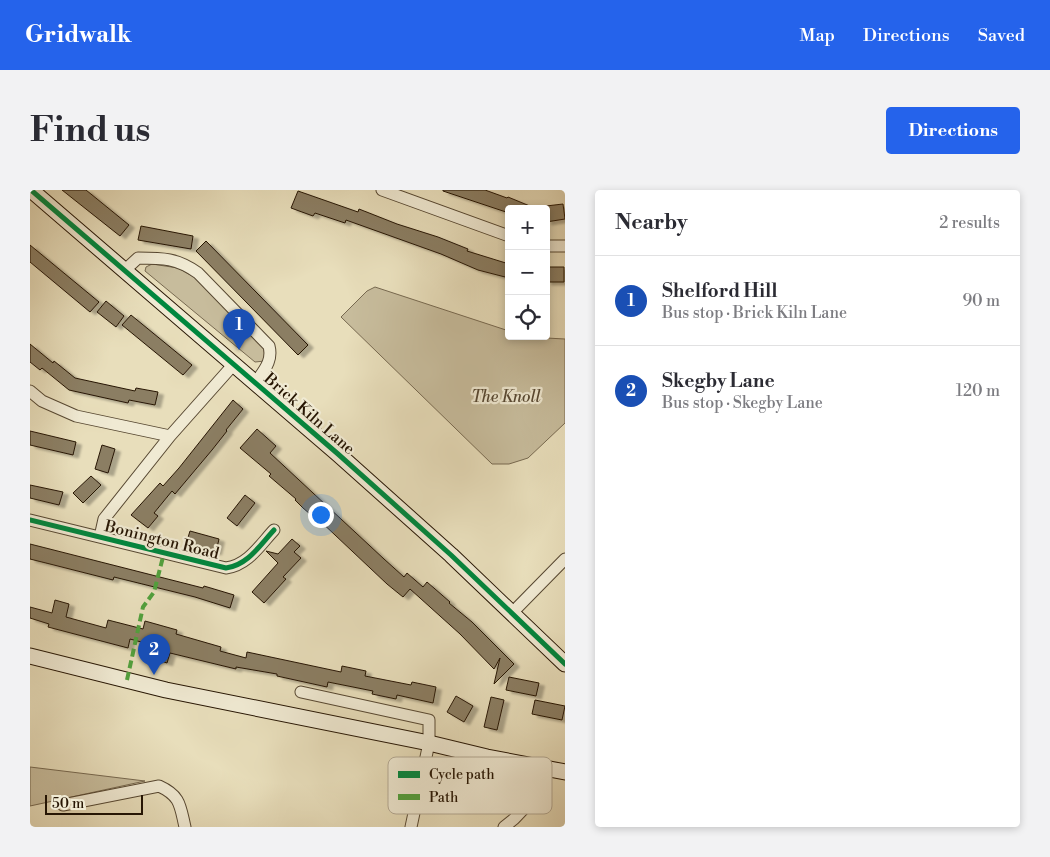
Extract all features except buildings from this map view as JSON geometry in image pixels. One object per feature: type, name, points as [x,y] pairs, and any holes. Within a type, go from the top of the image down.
[{"type":"street","name":"Brick Kiln Lane","points":[[31,190],[256,382],[452,555],[565,664]]},
{"type":"street","points":[[382,190],[505,235]]},
{"type":"street","points":[[550,246],[565,246]]},
{"type":"street","name":"Brick Kiln Lane","points":[[125,270],[138,258],[164,258],[185,264],[198,273],[269,346],[272,355],[267,367],[256,382]]},
{"type":"street","points":[[100,537],[104,518],[170,436],[234,364]]},
{"type":"street","points":[[30,391],[42,402],[76,416],[170,436]]},
{"type":"street","name":"Bonington Road","points":[[30,520],[226,568],[234,567],[244,562],[274,530]]},
{"type":"street","points":[[512,612],[565,559]]},
{"type":"street","points":[[30,656],[166,690],[429,743],[487,757]]},
{"type":"street","points":[[301,692],[429,720],[429,743],[426,757]]},
{"type":"street","points":[[552,770],[565,772]]},
{"type":"street","points":[[63,805],[159,786],[170,791],[179,800],[185,827]]},
{"type":"street","points":[[411,827],[414,814]]},
{"type":"street","points":[[504,827],[519,814]]},
{"type":"green space","points":[[152,264],[178,268],[194,277],[264,347],[265,361],[255,362],[145,271],[146,267]]},
{"type":"green space","name":"The Knoll","points":[[375,287],[505,330],[505,340],[565,339],[565,423],[528,458],[509,464],[492,464],[341,317],[367,291]]},
{"type":"green space","points":[[30,767],[145,781],[30,806]]},
{"type":"marked path","points":[[127,680],[143,607],[154,592],[164,553]]},
{"type":"cycle path","points":[[31,190],[338,454],[451,555],[565,664]]},
{"type":"cycle path","points":[[30,520],[226,568],[247,559],[274,530]]},
{"type":"place","name":"Shelford Hill","points":[[239,350]]},
{"type":"place","name":"Skegby Lane","points":[[154,675]]}]
